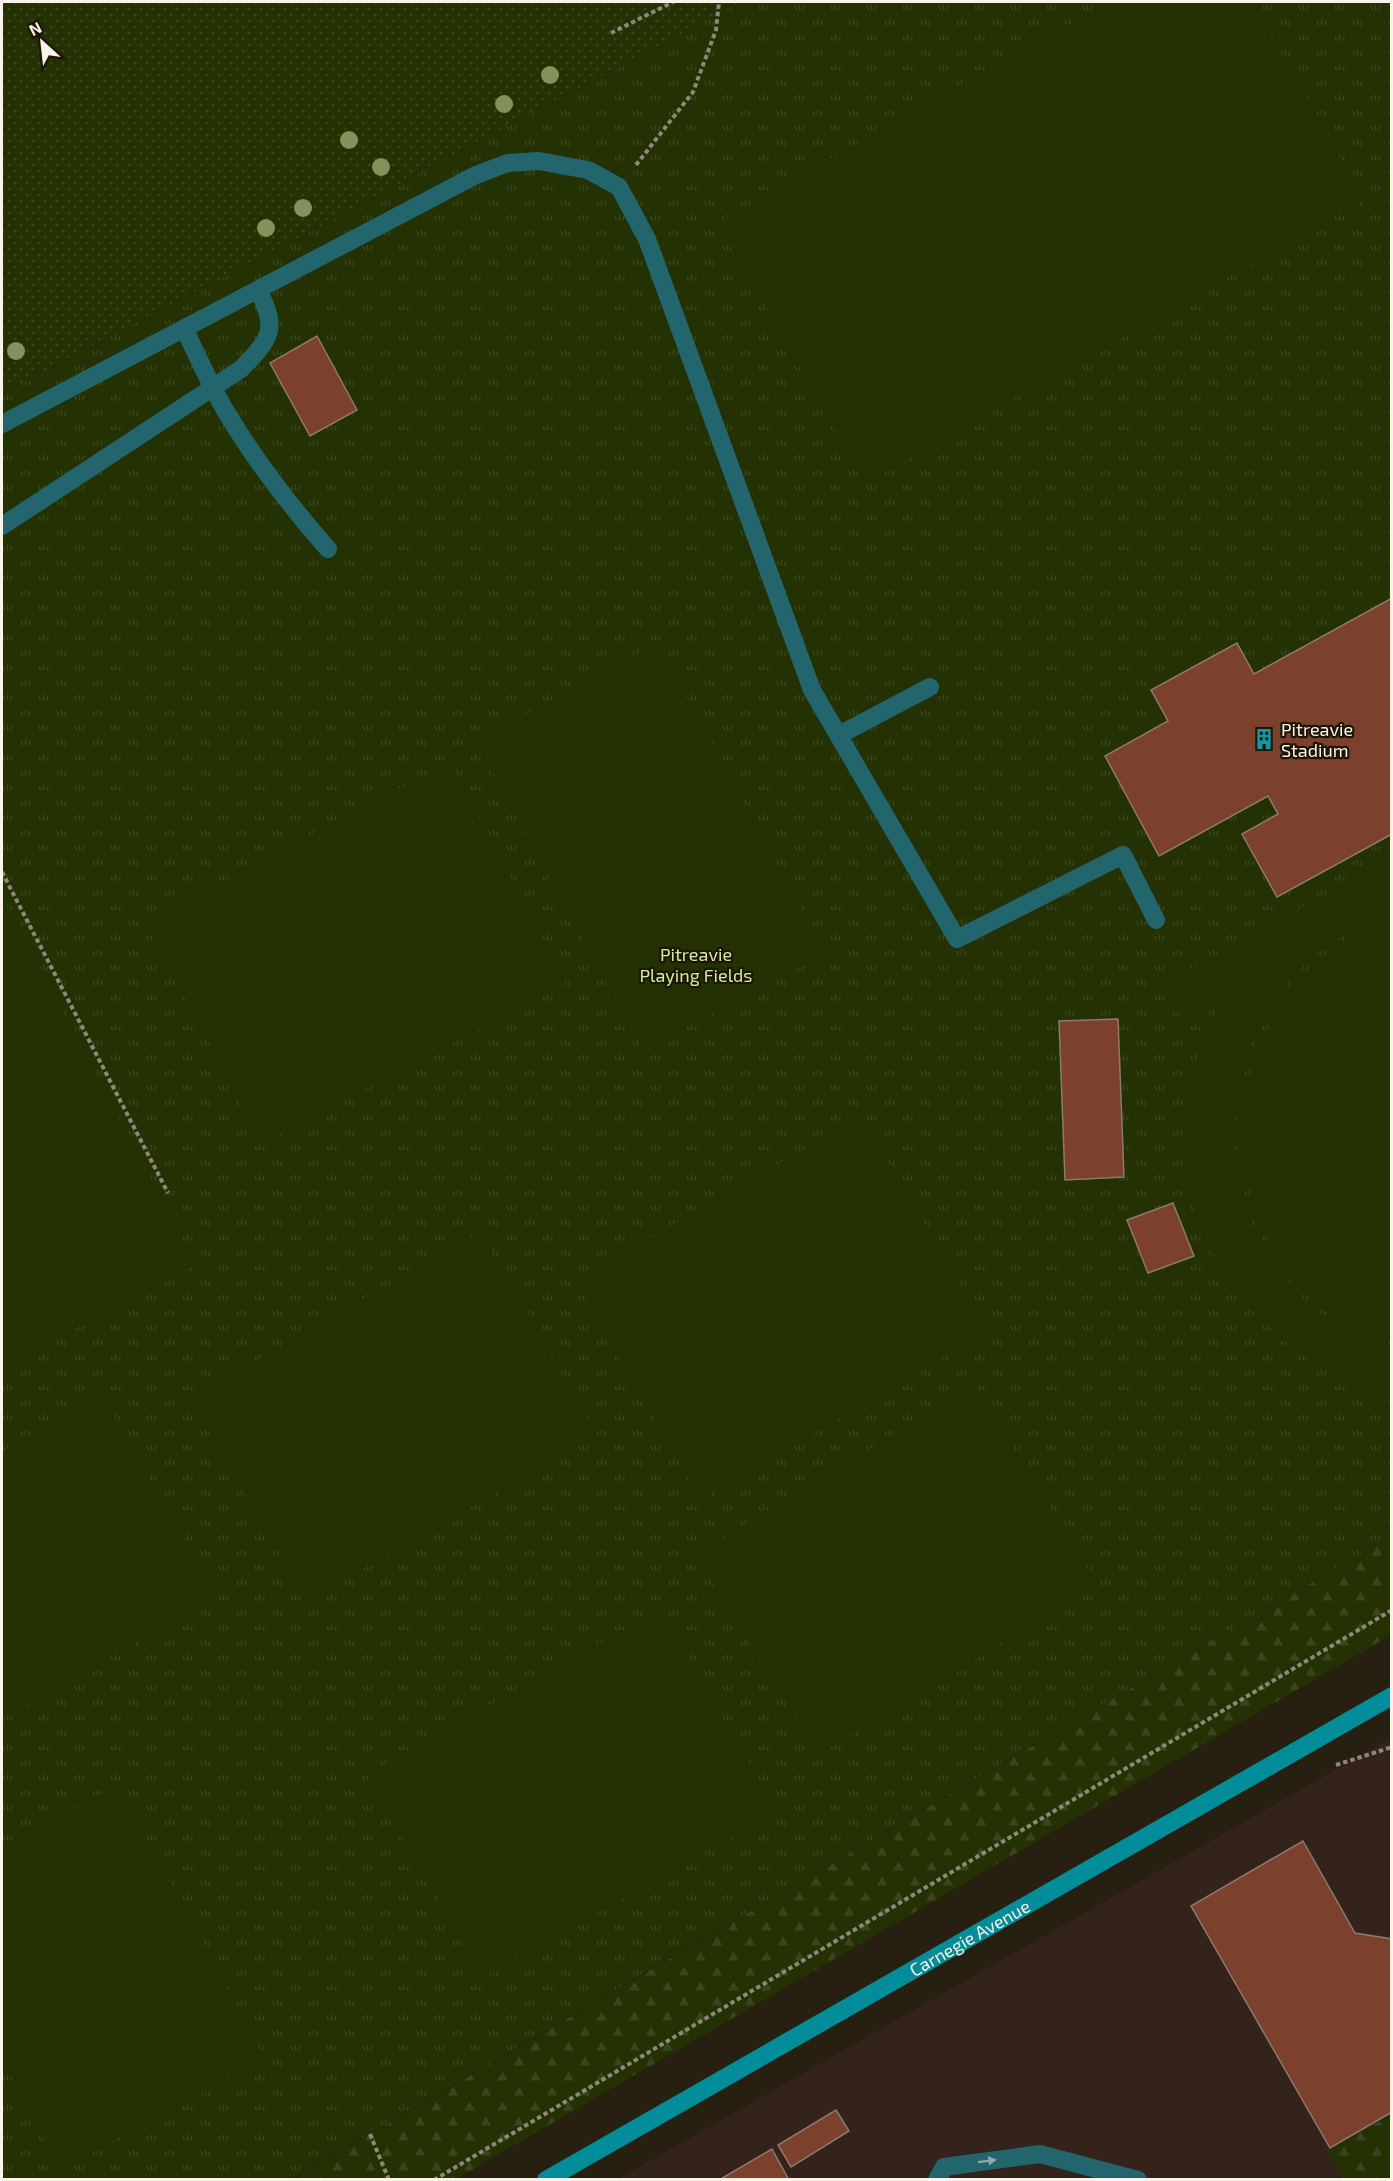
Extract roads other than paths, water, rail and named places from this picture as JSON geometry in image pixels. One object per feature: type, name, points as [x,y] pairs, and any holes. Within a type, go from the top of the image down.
[{"type":"street","name":"Carnegie Avenue","points":[[546,2180],[1392,1696]]},
{"type":"lane","points":[[2,424],[476,175],[508,163],[539,161],[588,170],[619,187],[647,239],[812,690],[957,939],[1123,855],[1156,920]]},
{"type":"lane","points":[[2,526],[240,369],[260,349],[269,334],[268,308],[258,290]]},
{"type":"lane","points":[[184,328],[213,388],[253,455],[288,503],[328,549]]},
{"type":"lane","points":[[839,735],[930,687]]},
{"type":"lane","points":[[937,2180],[944,2167],[1040,2154],[1138,2180]]},
{"type":"place","name":"Pitreavie Stadium","points":[[1264,739]]},
{"type":"park label","name":"Pitreavie Playing Fields","points":[[696,964]]}]
